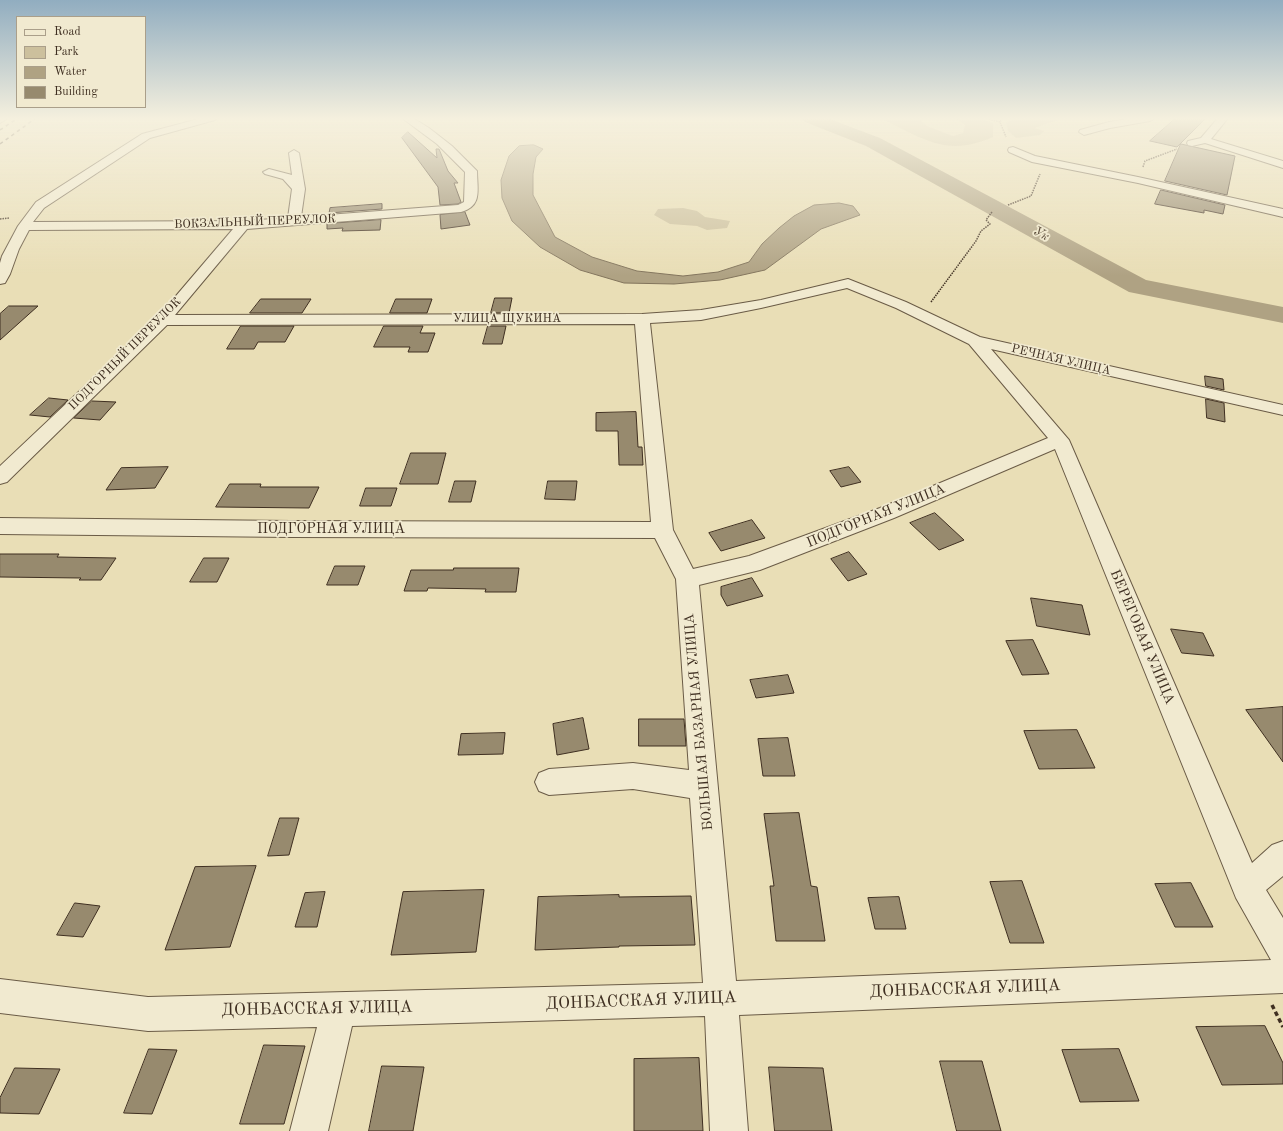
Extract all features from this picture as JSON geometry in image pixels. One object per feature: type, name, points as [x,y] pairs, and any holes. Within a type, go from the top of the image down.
[{"type":"street","points":[[0,280],[4,274],[4,258],[30,216],[40,205],[93,171]]},
{"type":"street","points":[[294,221],[299,189],[298,171]]},
{"type":"street","name":"ВОКЗАЛЬНЫЙ ПЕРЕУЛОК","points":[[24,226],[243,225],[461,208],[469,204],[471,200],[471,171]]},
{"type":"street","points":[[1091,171],[1283,213]]},
{"type":"street","points":[[269,172],[287,177],[299,189]]},
{"type":"street","name":"ПОДГОРНЫЙ ПЕРЕУЛОК","points":[[0,477],[163,320],[243,225]]},
{"type":"street","name":"РЕЧНАЯ УЛИЦА","points":[[848,283],[920,314],[975,341],[1283,410]]},
{"type":"street","name":"УЛИЦА ЩУКИНА","points":[[163,320],[642,319],[701,315],[761,304],[848,283]]},
{"type":"street","name":"БОЛЬШАЯ БАЗАРНАЯ УЛИЦА","points":[[642,319],[662,530],[687,579],[721,999],[729,1131]]},
{"type":"street","name":"БЕРЕГОВАЯ УЛИЦА","points":[[975,341],[1060,440],[1247,887],[1283,949]]},
{"type":"street","name":"ПОДГОРНАЯ УЛИЦА","points":[[687,579],[760,561],[887,513],[1060,440]]},
{"type":"street","name":"ПОДГОРНАЯ УЛИЦА","points":[[0,526],[291,529],[662,530]]},
{"type":"street","points":[[549,782],[633,776],[704,786]]},
{"type":"street","points":[[1247,887],[1283,856]]},
{"type":"street","name":"ДОНБАССКАЯ УЛИЦА","points":[[0,996],[148,1014],[721,999],[1283,976]]},
{"type":"street","points":[[309,1131],[339,1009]]},
{"type":"path","points":[[1008,205],[1031,196],[1041,171]]},
{"type":"path","points":[[1138,180],[1141,171]]},
{"type":"path","points":[[920,314],[943,287],[976,241],[981,231],[990,224],[986,220],[992,212]]},
{"type":"green space","points":[[683,208],[697,211],[705,217],[730,221],[727,228],[707,230],[697,226],[670,224],[654,215],[658,209]]},
{"type":"water","points":[[504,171],[534,171],[533,195],[555,237],[592,257],[637,271],[683,276],[718,272],[749,262],[762,244],[779,228],[794,216],[814,205],[839,203],[853,206],[860,215],[821,229],[765,270],[720,280],[674,284],[624,283],[580,270],[540,247],[512,221],[502,198],[501,180]]},
{"type":"building","points":[[426,171],[448,171],[458,183],[454,183],[461,202],[458,204],[440,205],[438,187]]},
{"type":"building","points":[[1169,171],[1232,171],[1227,195],[1165,181]]},
{"type":"building","points":[[1161,190],[1225,205],[1223,214],[1204,210],[1204,213],[1155,204]]},
{"type":"building","points":[[382,204],[382,209],[329,213],[330,208]]},
{"type":"building","points":[[465,212],[470,225],[441,229],[440,215]]},
{"type":"building","points":[[381,220],[380,230],[342,231],[343,228],[327,229],[327,224]]},
{"type":"building","points":[[495,298],[512,298],[509,313],[491,313]]},
{"type":"building","points":[[261,299],[311,299],[302,313],[250,313]]},
{"type":"building","points":[[396,299],[432,299],[427,313],[390,313]]},
{"type":"building","points":[[9,306],[38,306],[0,340],[0,314]]},
{"type":"building","points":[[241,326],[294,326],[285,342],[258,342],[254,349],[227,349]]},
{"type":"building","points":[[384,326],[423,326],[420,333],[435,333],[428,352],[408,352],[410,347],[374,347]]},
{"type":"building","points":[[488,326],[506,326],[502,344],[483,344]]},
{"type":"building","points":[[1205,376],[1223,379],[1224,390],[1206,386]]},
{"type":"building","points":[[49,398],[68,400],[50,417],[30,415]]},
{"type":"building","points":[[1206,399],[1224,403],[1225,422],[1207,418]]},
{"type":"building","points":[[92,401],[116,402],[100,420],[74,418]]},
{"type":"building","points":[[636,412],[638,447],[642,447],[643,465],[619,465],[618,431],[596,431],[596,413]]},
{"type":"building","points":[[411,453],[446,453],[438,484],[400,484]]},
{"type":"building","points":[[168,467],[155,488],[106,490],[121,468]]},
{"type":"building","points":[[849,467],[861,482],[841,487],[830,471]]},
{"type":"building","points":[[455,481],[476,481],[471,502],[449,502]]},
{"type":"building","points":[[548,481],[577,481],[575,500],[545,499]]},
{"type":"building","points":[[230,484],[261,484],[260,487],[319,487],[309,508],[216,507]]},
{"type":"building","points":[[366,488],[397,488],[391,506],[360,506]]},
{"type":"building","points":[[935,513],[964,540],[939,550],[910,523]]},
{"type":"building","points":[[752,520],[765,538],[721,551],[709,533]]},
{"type":"building","points":[[849,552],[867,574],[848,581],[831,559]]},
{"type":"building","points":[[0,554],[59,554],[57,557],[116,558],[101,580],[79,580],[81,578],[0,577]]},
{"type":"building","points":[[204,558],[229,558],[217,582],[190,582]]},
{"type":"building","points":[[335,566],[365,566],[358,585],[327,585]]},
{"type":"building","points":[[454,568],[519,568],[516,592],[485,592],[486,589],[428,588],[427,591],[404,591],[411,570],[453,570]]},
{"type":"building","points":[[752,578],[763,596],[727,606],[721,595],[721,587]]},
{"type":"building","points":[[1031,598],[1082,605],[1090,635],[1037,626]]},
{"type":"building","points":[[1171,629],[1203,633],[1214,656],[1182,653]]},
{"type":"building","points":[[1033,640],[1049,674],[1022,675],[1006,641]]},
{"type":"building","points":[[788,675],[794,693],[756,698],[750,680]]},
{"type":"building","points":[[1283,707],[1283,762],[1246,710]]},
{"type":"building","points":[[583,718],[589,749],[557,755],[553,724]]},
{"type":"building","points":[[639,719],[684,719],[686,746],[639,746]]},
{"type":"building","points":[[1077,730],[1095,768],[1039,769],[1024,731]]},
{"type":"building","points":[[505,733],[503,754],[458,755],[461,734]]},
{"type":"building","points":[[788,738],[795,776],[763,776],[758,739]]},
{"type":"building","points":[[799,813],[811,886],[817,887],[825,941],[776,941],[770,886],[774,886],[764,814]]},
{"type":"building","points":[[280,818],[299,818],[289,855],[268,856]]},
{"type":"building","points":[[256,866],[230,947],[165,950],[195,867]]},
{"type":"building","points":[[1022,881],[1044,943],[1010,943],[990,882]]},
{"type":"building","points":[[1191,883],[1213,927],[1175,927],[1155,884]]},
{"type":"building","points":[[484,890],[476,952],[391,955],[403,892]]},
{"type":"building","points":[[325,892],[317,927],[295,927],[305,893]]},
{"type":"building","points":[[619,895],[619,897],[691,896],[695,945],[619,946],[535,950],[538,897]]},
{"type":"building","points":[[899,897],[906,929],[875,929],[868,898]]},
{"type":"building","points":[[75,903],[100,906],[83,937],[57,935]]},
{"type":"building","points":[[1265,1026],[1283,1063],[1283,1084],[1222,1085],[1196,1027]]},
{"type":"building","points":[[264,1045],[305,1046],[284,1124],[240,1124]]},
{"type":"building","points":[[149,1049],[177,1050],[152,1114],[124,1113]]},
{"type":"building","points":[[1119,1049],[1139,1101],[1080,1102],[1062,1050]]},
{"type":"building","points":[[699,1058],[703,1131],[634,1131],[634,1059]]},
{"type":"building","points":[[940,1061],[982,1061],[1001,1131],[957,1131]]},
{"type":"building","points":[[382,1066],[424,1067],[413,1131],[369,1131]]},
{"type":"building","points":[[769,1067],[823,1068],[832,1131],[775,1131]]},
{"type":"building","points":[[15,1068],[60,1069],[39,1114],[0,1113],[0,1098]]},
{"type":"waterway","name":"Ук","points":[[926,171],[1138,286],[1283,315]]}]
